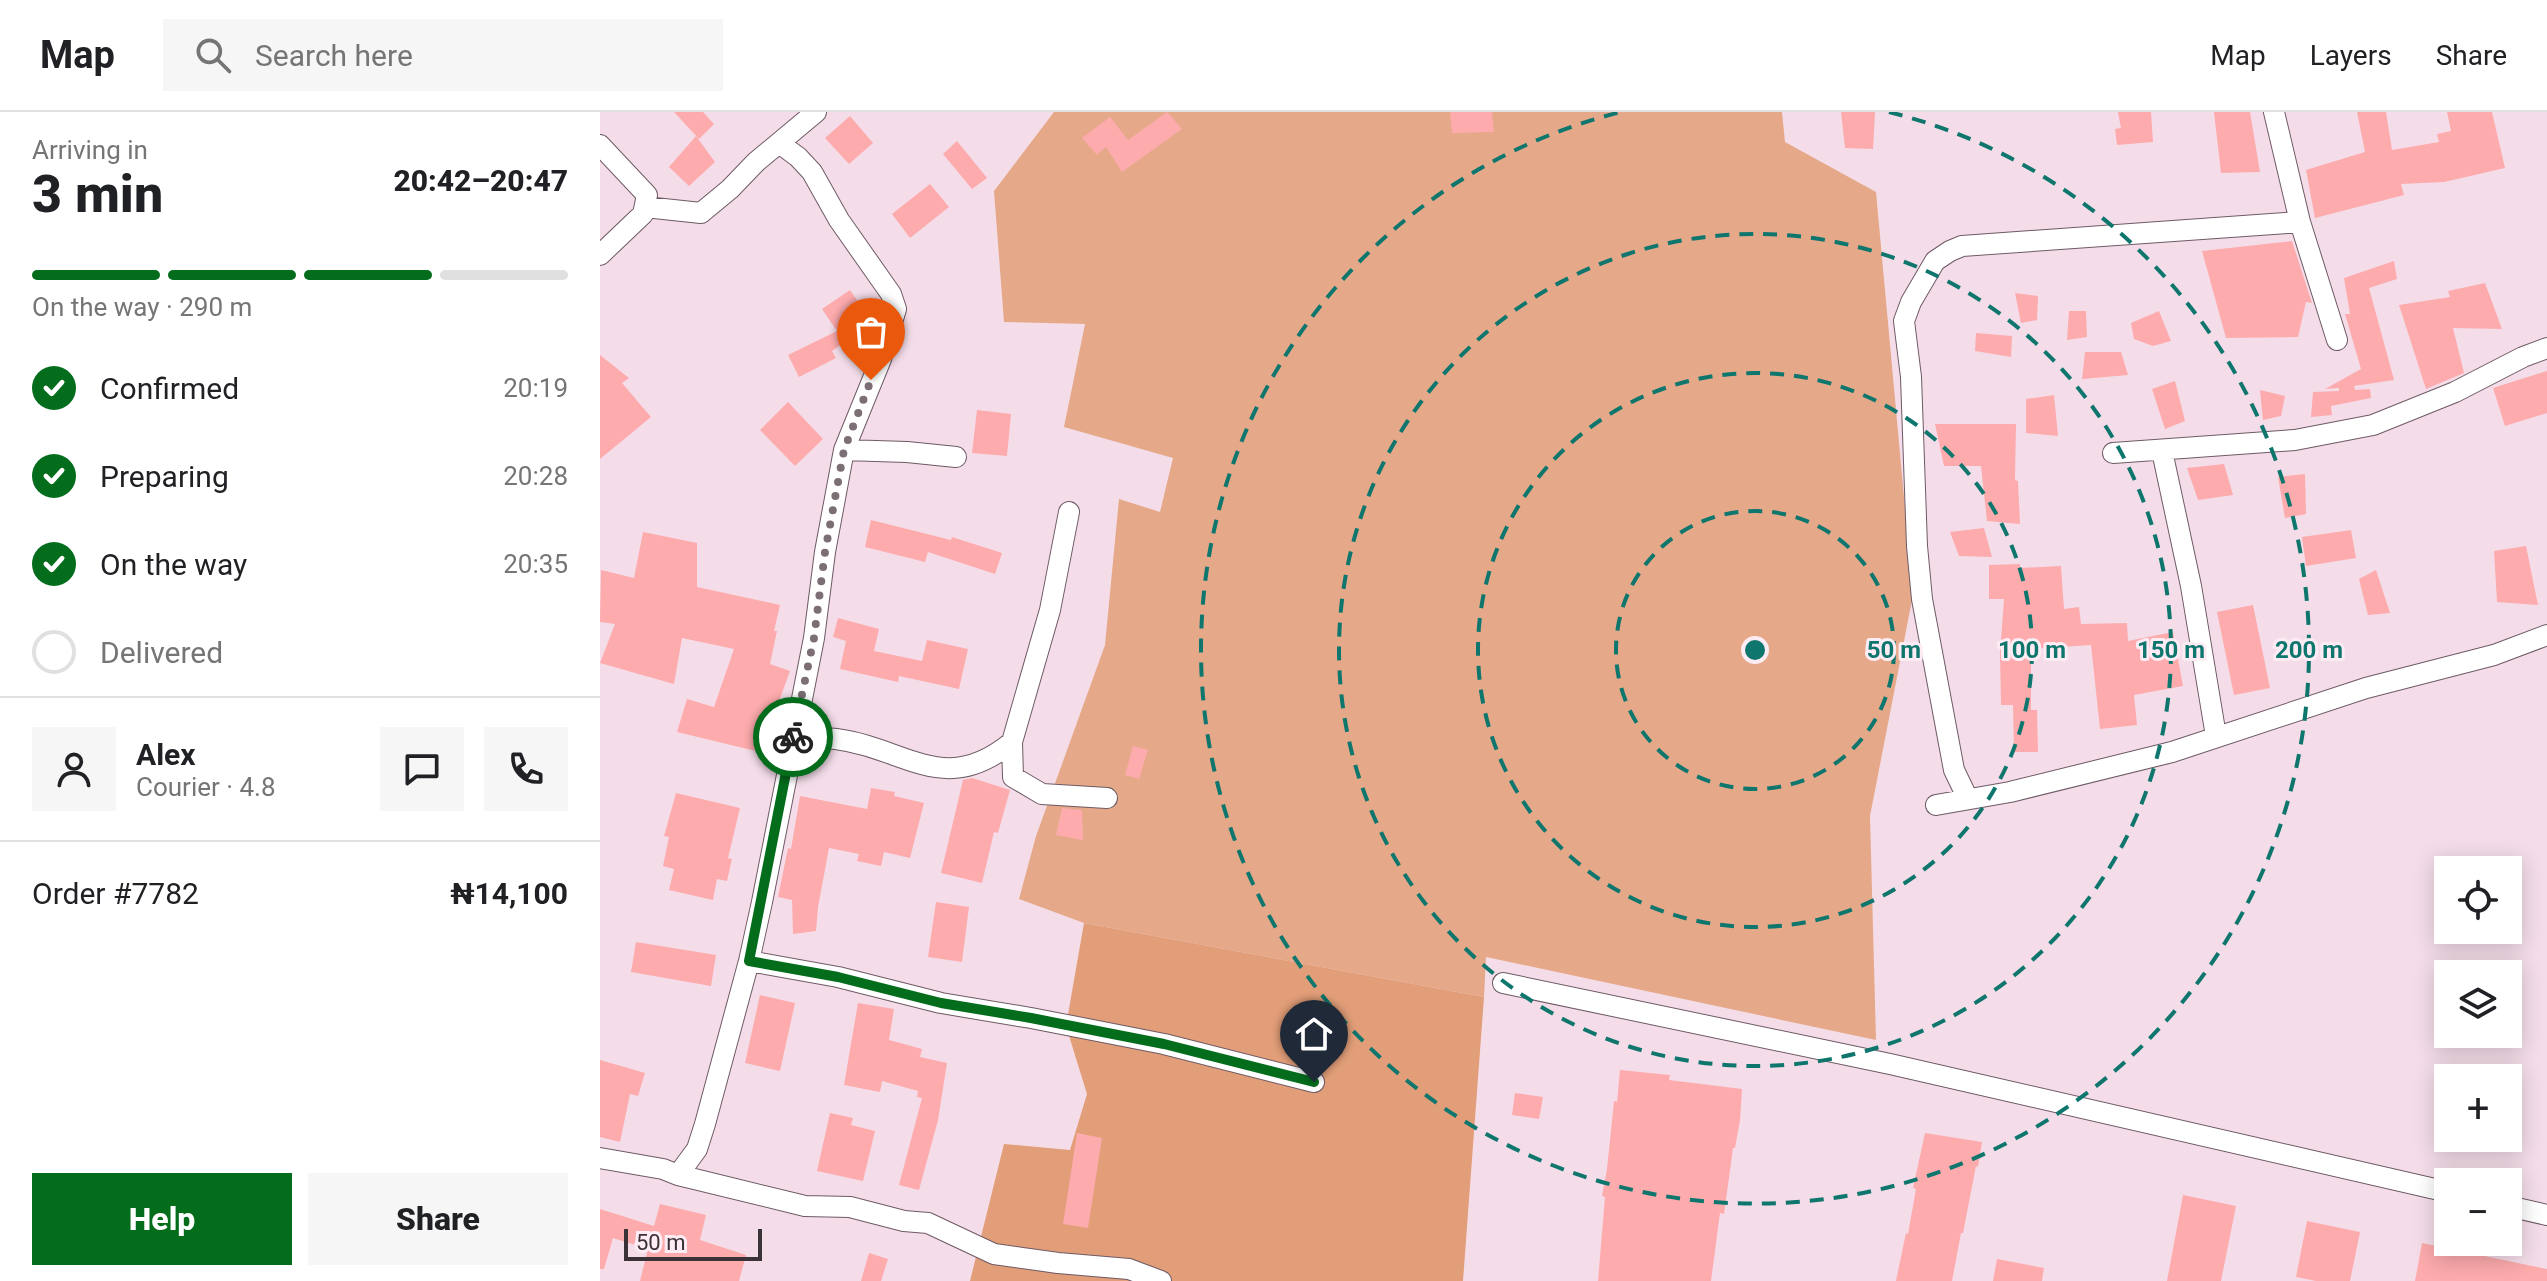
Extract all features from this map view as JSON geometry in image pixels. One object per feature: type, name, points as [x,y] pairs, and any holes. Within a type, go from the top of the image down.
[{"type":"street","points":[[645,207],[701,213],[816,112]]},
{"type":"street","points":[[2274,112],[2300,222],[2337,340]]},
{"type":"street","points":[[678,1175],[697,1149],[749,961],[814,638],[825,552],[844,450],[881,359],[896,309],[891,294],[839,220],[812,172],[779,143]]},
{"type":"street","points":[[600,145],[647,195],[638,219],[600,255]]},
{"type":"street","points":[[1968,799],[1954,770],[1922,599],[1911,377],[1904,321],[1911,302],[1935,261],[1962,246],[2300,222]]},
{"type":"street","points":[[2113,453],[2295,440],[2373,425],[2455,392],[2547,348]]},
{"type":"street","points":[[844,450],[956,457]]},
{"type":"street","points":[[2162,451],[2191,586],[2216,736]]},
{"type":"street","points":[[1069,512],[1050,610],[1012,742],[1013,777],[1042,794],[1107,798]]},
{"type":"street","points":[[1936,805],[2010,792],[2172,752],[2366,688],[2494,655],[2547,635]]},
{"type":"street","points":[[792,739],[835,739],[929,766],[967,768],[995,756],[1012,742]]},
{"type":"street","points":[[749,961],[838,977],[941,1003],[1164,1044],[1314,1082]]},
{"type":"street","points":[[1503,983],[1890,1064],[2434,1189]]},
{"type":"street","points":[[600,1158],[663,1169],[805,1206],[850,1207],[904,1221],[928,1223],[994,1254],[1129,1269],[1161,1281]]},
{"type":"street","points":[[2522,1209],[2547,1215]]},
{"type":"shaded area","points":[[1054,112],[1782,112],[1785,142],[1876,192],[1913,595],[1870,816],[1876,1040],[1486,957],[1484,997],[1084,923],[1019,899],[1036,836],[1105,645],[1119,499],[1160,512],[1173,458],[1064,427],[1085,324],[1004,322],[994,191]]},
{"type":"shaded area","points":[[1084,923],[1484,997],[1463,1281],[970,1281],[1004,1144],[1070,1150],[1087,1094],[1066,1026]]},
{"type":"building","points":[[674,112],[703,112],[714,124],[699,139]]},
{"type":"building","points":[[1167,112],[1182,129],[1122,172],[1106,147],[1097,155],[1082,138],[1110,117],[1128,140]]},
{"type":"building","points":[[1450,112],[1492,112],[1494,132],[1452,133]]},
{"type":"building","points":[[1841,112],[1875,112],[1873,149],[1845,148]]},
{"type":"building","points":[[2118,112],[2151,112],[2153,142],[2117,145],[2115,129],[2121,128]]},
{"type":"building","points":[[2214,112],[2250,112],[2260,172],[2221,173]]},
{"type":"building","points":[[2357,112],[2386,112],[2392,150],[2439,142],[2437,134],[2451,131],[2447,112],[2492,112],[2505,168],[2444,182],[2401,184],[2404,195],[2315,218],[2306,170],[2365,152]]},
{"type":"building","points":[[850,116],[873,143],[849,164],[825,138]]},
{"type":"building","points":[[696,136],[715,162],[689,186],[669,167]]},
{"type":"building","points":[[957,141],[987,178],[972,189],[943,154]]},
{"type":"building","points":[[930,184],[949,207],[910,238],[892,214]]},
{"type":"building","points":[[2292,241],[2312,303],[2306,302],[2298,337],[2226,338],[2202,251]]},
{"type":"building","points":[[2394,261],[2397,279],[2369,288],[2394,380],[2354,386],[2355,390],[2370,389],[2371,398],[2331,406],[2332,415],[2311,417],[2313,392],[2339,391],[2339,388],[2325,389],[2361,369],[2345,314],[2350,314],[2344,278]]},
{"type":"building","points":[[2485,283],[2502,329],[2453,328],[2464,373],[2426,389],[2399,305],[2450,297],[2448,291]]},
{"type":"building","points":[[850,290],[873,323],[832,351],[836,358],[799,377],[788,355],[837,331],[822,309]]},
{"type":"building","points":[[2015,293],[2038,296],[2037,320],[2021,323]]},
{"type":"building","points":[[2069,311],[2086,311],[2087,337],[2067,340]]},
{"type":"building","points":[[2159,311],[2171,341],[2153,346],[2134,339],[2131,323]]},
{"type":"building","points":[[1976,333],[2012,336],[2011,357],[1975,351]]},
{"type":"building","points":[[2085,352],[2121,352],[2128,375],[2082,379]]},
{"type":"building","points":[[600,355],[629,378],[622,383],[651,417],[600,459]]},
{"type":"building","points":[[2547,371],[2547,413],[2505,426],[2493,388]]},
{"type":"building","points":[[2175,381],[2185,421],[2165,429],[2152,389]]},
{"type":"building","points":[[2260,390],[2285,396],[2281,416],[2263,420]]},
{"type":"building","points":[[2054,395],[2058,436],[2026,433],[2026,399]]},
{"type":"building","points":[[788,402],[823,439],[795,466],[760,430]]},
{"type":"building","points":[[977,410],[1011,414],[1007,456],[972,453]]},
{"type":"building","points":[[1935,424],[2016,424],[2015,480],[2018,481],[2020,524],[1987,521],[1981,466],[1944,466]]},
{"type":"building","points":[[2224,464],[2233,495],[2198,500],[2187,468]]},
{"type":"building","points":[[2305,474],[2306,514],[2285,518],[2278,477]]},
{"type":"building","points":[[871,520],[951,540],[952,537],[1002,553],[995,574],[928,552],[925,562],[865,547]]},
{"type":"building","points":[[1984,528],[1992,557],[1959,556],[1950,532]]},
{"type":"building","points":[[2351,530],[2356,558],[2306,566],[2302,537]]},
{"type":"building","points":[[643,532],[697,543],[697,587],[780,605],[770,664],[790,671],[776,703],[764,753],[677,732],[687,699],[714,707],[734,649],[682,638],[674,684],[600,663],[615,624],[600,622],[601,570],[634,578]]},
{"type":"building","points":[[2526,546],[2538,605],[2497,602],[2494,551]]},
{"type":"building","points":[[2020,564],[2020,568],[2061,566],[2064,609],[2079,607],[2081,624],[2127,623],[2128,641],[2173,632],[2183,686],[2134,695],[2137,725],[2100,729],[2091,645],[2031,649],[2031,710],[2037,710],[2038,752],[2014,752],[2013,705],[2001,705],[2000,653],[2004,599],[1989,599],[1989,565]]},
{"type":"building","points":[[2376,570],[2390,613],[2368,615],[2359,579]]},
{"type":"building","points":[[2253,605],[2270,688],[2234,695],[2217,612]]},
{"type":"building","points":[[838,618],[879,629],[874,651],[922,661],[927,640],[968,649],[959,689],[899,676],[898,682],[840,669],[846,641],[833,637]]},
{"type":"building","points":[[1133,746],[1148,750],[1139,779],[1125,775]]},
{"type":"building","points":[[972,778],[1010,790],[998,833],[994,832],[982,883],[941,873],[963,780]]},
{"type":"building","points":[[871,788],[895,792],[894,796],[924,803],[910,858],[884,852],[881,866],[857,861],[859,854],[829,848],[816,931],[793,934],[792,900],[778,897],[788,848],[791,849],[800,796],[867,809]]},
{"type":"building","points":[[676,793],[740,808],[728,858],[732,859],[727,881],[717,879],[713,900],[669,890],[674,869],[663,866],[669,837],[664,836]]},
{"type":"building","points":[[1062,808],[1082,810],[1083,840],[1056,835]]},
{"type":"building","points":[[936,902],[969,907],[962,962],[928,957]]},
{"type":"building","points":[[636,942],[716,955],[711,986],[631,972]]},
{"type":"building","points":[[760,995],[795,1003],[780,1071],[745,1063]]},
{"type":"building","points":[[858,1003],[894,1009],[889,1040],[922,1049],[920,1057],[947,1063],[938,1120],[919,1190],[899,1185],[922,1098],[917,1097],[918,1091],[882,1081],[880,1092],[844,1085]]},
{"type":"building","points":[[600,1060],[645,1073],[638,1096],[630,1094],[620,1142],[600,1137]]},
{"type":"building","points":[[1620,1070],[1670,1075],[1669,1080],[1742,1089],[1740,1120],[1724,1214],[1720,1213],[1711,1281],[1598,1281],[1605,1197],[1602,1196]]},
{"type":"building","points":[[1515,1093],[1543,1097],[1539,1119],[1512,1115]]},
{"type":"building","points":[[830,1113],[853,1118],[851,1125],[875,1131],[863,1181],[817,1171]]},
{"type":"building","points":[[1077,1133],[1102,1138],[1088,1228],[1063,1224]]},
{"type":"building","points":[[1925,1133],[1982,1142],[1978,1167],[1952,1281],[1896,1281],[1908,1234],[1916,1189],[1913,1188]]},
{"type":"building","points":[[2183,1195],[2236,1206],[2221,1281],[2167,1281]]},
{"type":"building","points":[[660,1204],[706,1215],[700,1240],[746,1255],[739,1281],[640,1281],[648,1249],[613,1238],[604,1269],[600,1269],[600,1209],[654,1226]]},
{"type":"building","points":[[2307,1221],[2360,1232],[2350,1281],[2316,1281],[2296,1277]]},
{"type":"building","points":[[2422,1243],[2434,1245],[2434,1256],[2484,1256],[2547,1269],[2547,1281],[2415,1281]]},
{"type":"building","points":[[869,1253],[888,1259],[881,1281],[861,1281]]},
{"type":"building","points":[[1997,1259],[2044,1268],[2042,1281],[1993,1281]]},
{"type":"way so far","points":[[793,737],[814,638],[825,552],[844,450],[871,380]]},
{"type":"route","points":[[793,737],[749,961],[838,977],[941,1003],[1164,1044],[1314,1082]]}]
